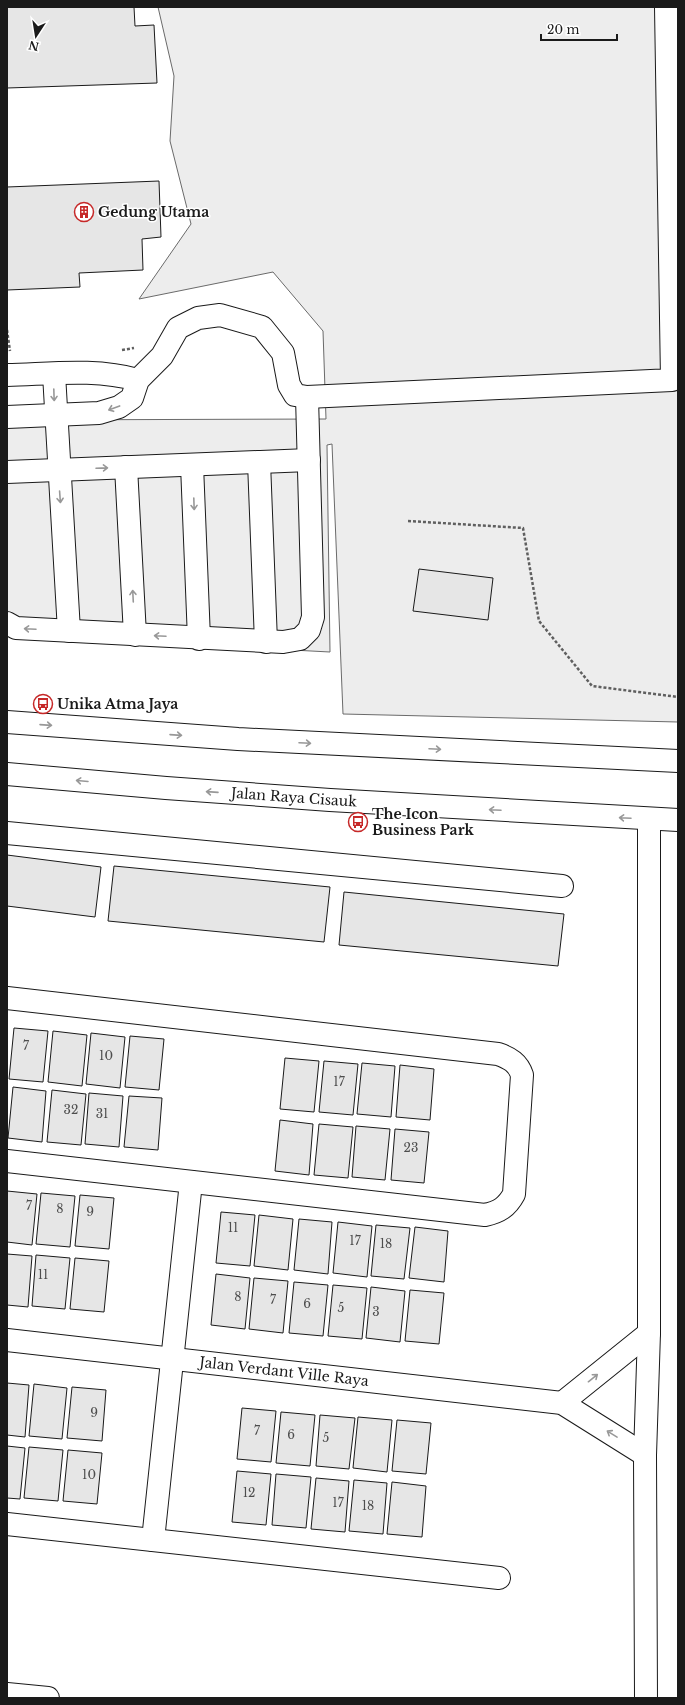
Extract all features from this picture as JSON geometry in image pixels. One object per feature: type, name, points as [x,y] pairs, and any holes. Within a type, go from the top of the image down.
[{"type":"street","points":[[7,417],[99,413],[119,407],[132,398],[138,380],[162,356],[168,342],[178,328],[198,318],[220,315],[262,327],[283,353],[289,385],[295,395],[307,397],[672,380],[666,7]]},
{"type":"street","points":[[7,375],[94,372],[119,375],[138,380]]},
{"type":"street","points":[[54,374],[55,416],[69,631]]},
{"type":"street","points":[[7,623],[16,628],[199,639],[283,642],[300,639],[309,630],[313,617],[307,397]]},
{"type":"street","points":[[7,472],[308,460]]},
{"type":"street","points":[[259,462],[266,642]]},
{"type":"street","points":[[192,465],[199,639]]},
{"type":"street","points":[[126,467],[135,635]]},
{"type":"street","points":[[7,722],[238,740],[678,761]]},
{"type":"street","name":"Jalan Raya Cisauk","points":[[7,774],[330,800],[678,820]]},
{"type":"street","points":[[646,1698],[645,1455],[649,1333],[649,819]]},
{"type":"street","points":[[7,833],[562,886]]},
{"type":"street","points":[[7,998],[498,1054],[508,1057],[520,1068],[522,1075],[514,1194],[510,1202],[503,1209],[495,1213],[485,1215],[7,1161]]},
{"type":"street","points":[[153,1540],[191,1182]]},
{"type":"street","points":[[562,1403],[649,1333]]},
{"type":"street","name":"Jalan Verdant Ville Raya","points":[[7,1340],[562,1403],[645,1455]]},
{"type":"street","points":[[7,1524],[499,1578]]},
{"type":"street","points":[[7,1694],[48,1698]]},
{"type":"path","points":[[7,330],[10,353],[17,352]]},
{"type":"path","points":[[115,350],[133,349],[137,347]]},
{"type":"path","points":[[408,521],[523,528],[539,620],[592,686],[678,697]]},
{"type":"shaded area","points":[[158,7],[678,7],[678,722],[343,714],[332,444],[327,445],[330,652],[7,635],[7,420],[326,419],[323,331],[273,272],[139,299],[191,224],[170,141],[174,76]]},
{"type":"building","points":[[7,7],[134,7],[135,26],[154,25],[157,83],[7,88]]},
{"type":"building","name":"Gedung Utama","points":[[159,181],[161,237],[142,239],[143,270],[79,273],[80,287],[7,290],[7,187]]},
{"type":"building","points":[[419,569],[493,578],[488,620],[413,611]]},
{"type":"building","points":[[7,855],[101,867],[95,917],[7,906]]},
{"type":"building","points":[[114,866],[330,887],[324,942],[108,921]]},
{"type":"building","points":[[344,892],[564,914],[558,966],[339,945]]},
{"type":"building","points":[[14,1028],[48,1031],[43,1082],[9,1079]]},
{"type":"building","points":[[53,1031],[87,1035],[82,1086],[48,1082]]},
{"type":"building","points":[[91,1033],[125,1037],[120,1088],[86,1084]]},
{"type":"building","points":[[130,1036],[164,1039],[159,1090],[125,1087]]},
{"type":"building","points":[[285,1058],[319,1061],[314,1112],[280,1109]]},
{"type":"building","points":[[324,1061],[358,1064],[353,1115],[319,1112]]},
{"type":"building","points":[[362,1063],[395,1066],[391,1117],[357,1114]]},
{"type":"building","points":[[400,1065],[434,1069],[430,1120],[396,1117]]},
{"type":"building","points":[[13,1087],[46,1091],[42,1142],[8,1138]]},
{"type":"building","points":[[52,1090],[86,1094],[81,1145],[47,1142]]},
{"type":"building","points":[[89,1093],[123,1096],[119,1147],[85,1144]]},
{"type":"building","points":[[129,1096],[162,1098],[158,1150],[124,1147]]},
{"type":"building","points":[[280,1120],[313,1124],[309,1175],[275,1171]]},
{"type":"building","points":[[319,1124],[353,1127],[348,1178],[314,1175]]},
{"type":"building","points":[[356,1126],[390,1129],[385,1180],[352,1177]]},
{"type":"building","points":[[395,1129],[429,1132],[424,1183],[391,1180]]},
{"type":"building","points":[[7,1191],[37,1194],[32,1245],[7,1242]]},
{"type":"building","points":[[41,1193],[75,1196],[70,1247],[36,1244]]},
{"type":"building","points":[[80,1195],[114,1198],[109,1249],[75,1246]]},
{"type":"building","points":[[221,1212],[255,1215],[250,1266],[216,1263]]},
{"type":"building","points":[[259,1215],[293,1219],[288,1270],[254,1266]]},
{"type":"building","points":[[299,1219],[332,1222],[328,1274],[294,1270]]},
{"type":"building","points":[[338,1222],[372,1226],[367,1277],[333,1273]]},
{"type":"building","points":[[376,1225],[410,1228],[404,1279],[371,1276]]},
{"type":"building","points":[[415,1227],[448,1231],[444,1282],[409,1278]]},
{"type":"building","points":[[7,1254],[32,1256],[28,1307],[7,1305]]},
{"type":"building","points":[[36,1255],[70,1258],[65,1309],[32,1306]]},
{"type":"building","points":[[75,1258],[109,1261],[104,1312],[70,1309]]},
{"type":"building","points":[[216,1274],[250,1278],[245,1329],[211,1325]]},
{"type":"building","points":[[254,1278],[288,1281],[283,1333],[249,1329]]},
{"type":"building","points":[[294,1282],[328,1285],[323,1336],[289,1333]]},
{"type":"building","points":[[333,1285],[367,1288],[362,1339],[328,1336]]},
{"type":"building","points":[[371,1287],[405,1291],[400,1342],[366,1338]]},
{"type":"building","points":[[410,1290],[444,1293],[439,1344],[405,1341]]},
{"type":"building","points":[[7,1383],[29,1385],[25,1437],[7,1435]]},
{"type":"building","points":[[34,1384],[67,1388],[62,1439],[29,1436]]},
{"type":"building","points":[[72,1387],[106,1390],[102,1441],[67,1438]]},
{"type":"building","points":[[242,1408],[276,1411],[271,1462],[237,1459]]},
{"type":"building","points":[[281,1412],[315,1415],[310,1466],[276,1463]]},
{"type":"building","points":[[320,1415],[355,1418],[349,1469],[316,1466]]},
{"type":"building","points":[[358,1417],[392,1420],[387,1472],[353,1468]]},
{"type":"building","points":[[397,1420],[431,1423],[426,1474],[392,1471]]},
{"type":"building","points":[[7,1446],[25,1448],[20,1499],[7,1498]]},
{"type":"building","points":[[29,1447],[63,1450],[58,1501],[24,1498]]},
{"type":"building","points":[[68,1450],[102,1453],[97,1504],[63,1501]]},
{"type":"building","points":[[237,1471],[271,1474],[266,1525],[232,1522]]},
{"type":"building","points":[[276,1474],[311,1477],[306,1528],[272,1525]]},
{"type":"building","points":[[316,1478],[349,1481],[345,1532],[311,1529]]},
{"type":"building","points":[[354,1480],[387,1483],[383,1534],[349,1531]]},
{"type":"building","points":[[392,1482],[426,1486],[422,1537],[387,1534]]},
{"type":"place","name":"Gedung Utama","points":[[84,212]]},
{"type":"place","name":"Unika Atma Jaya","points":[[43,704]]},
{"type":"place","name":"The Icon Business Park","points":[[358,822]]}]
